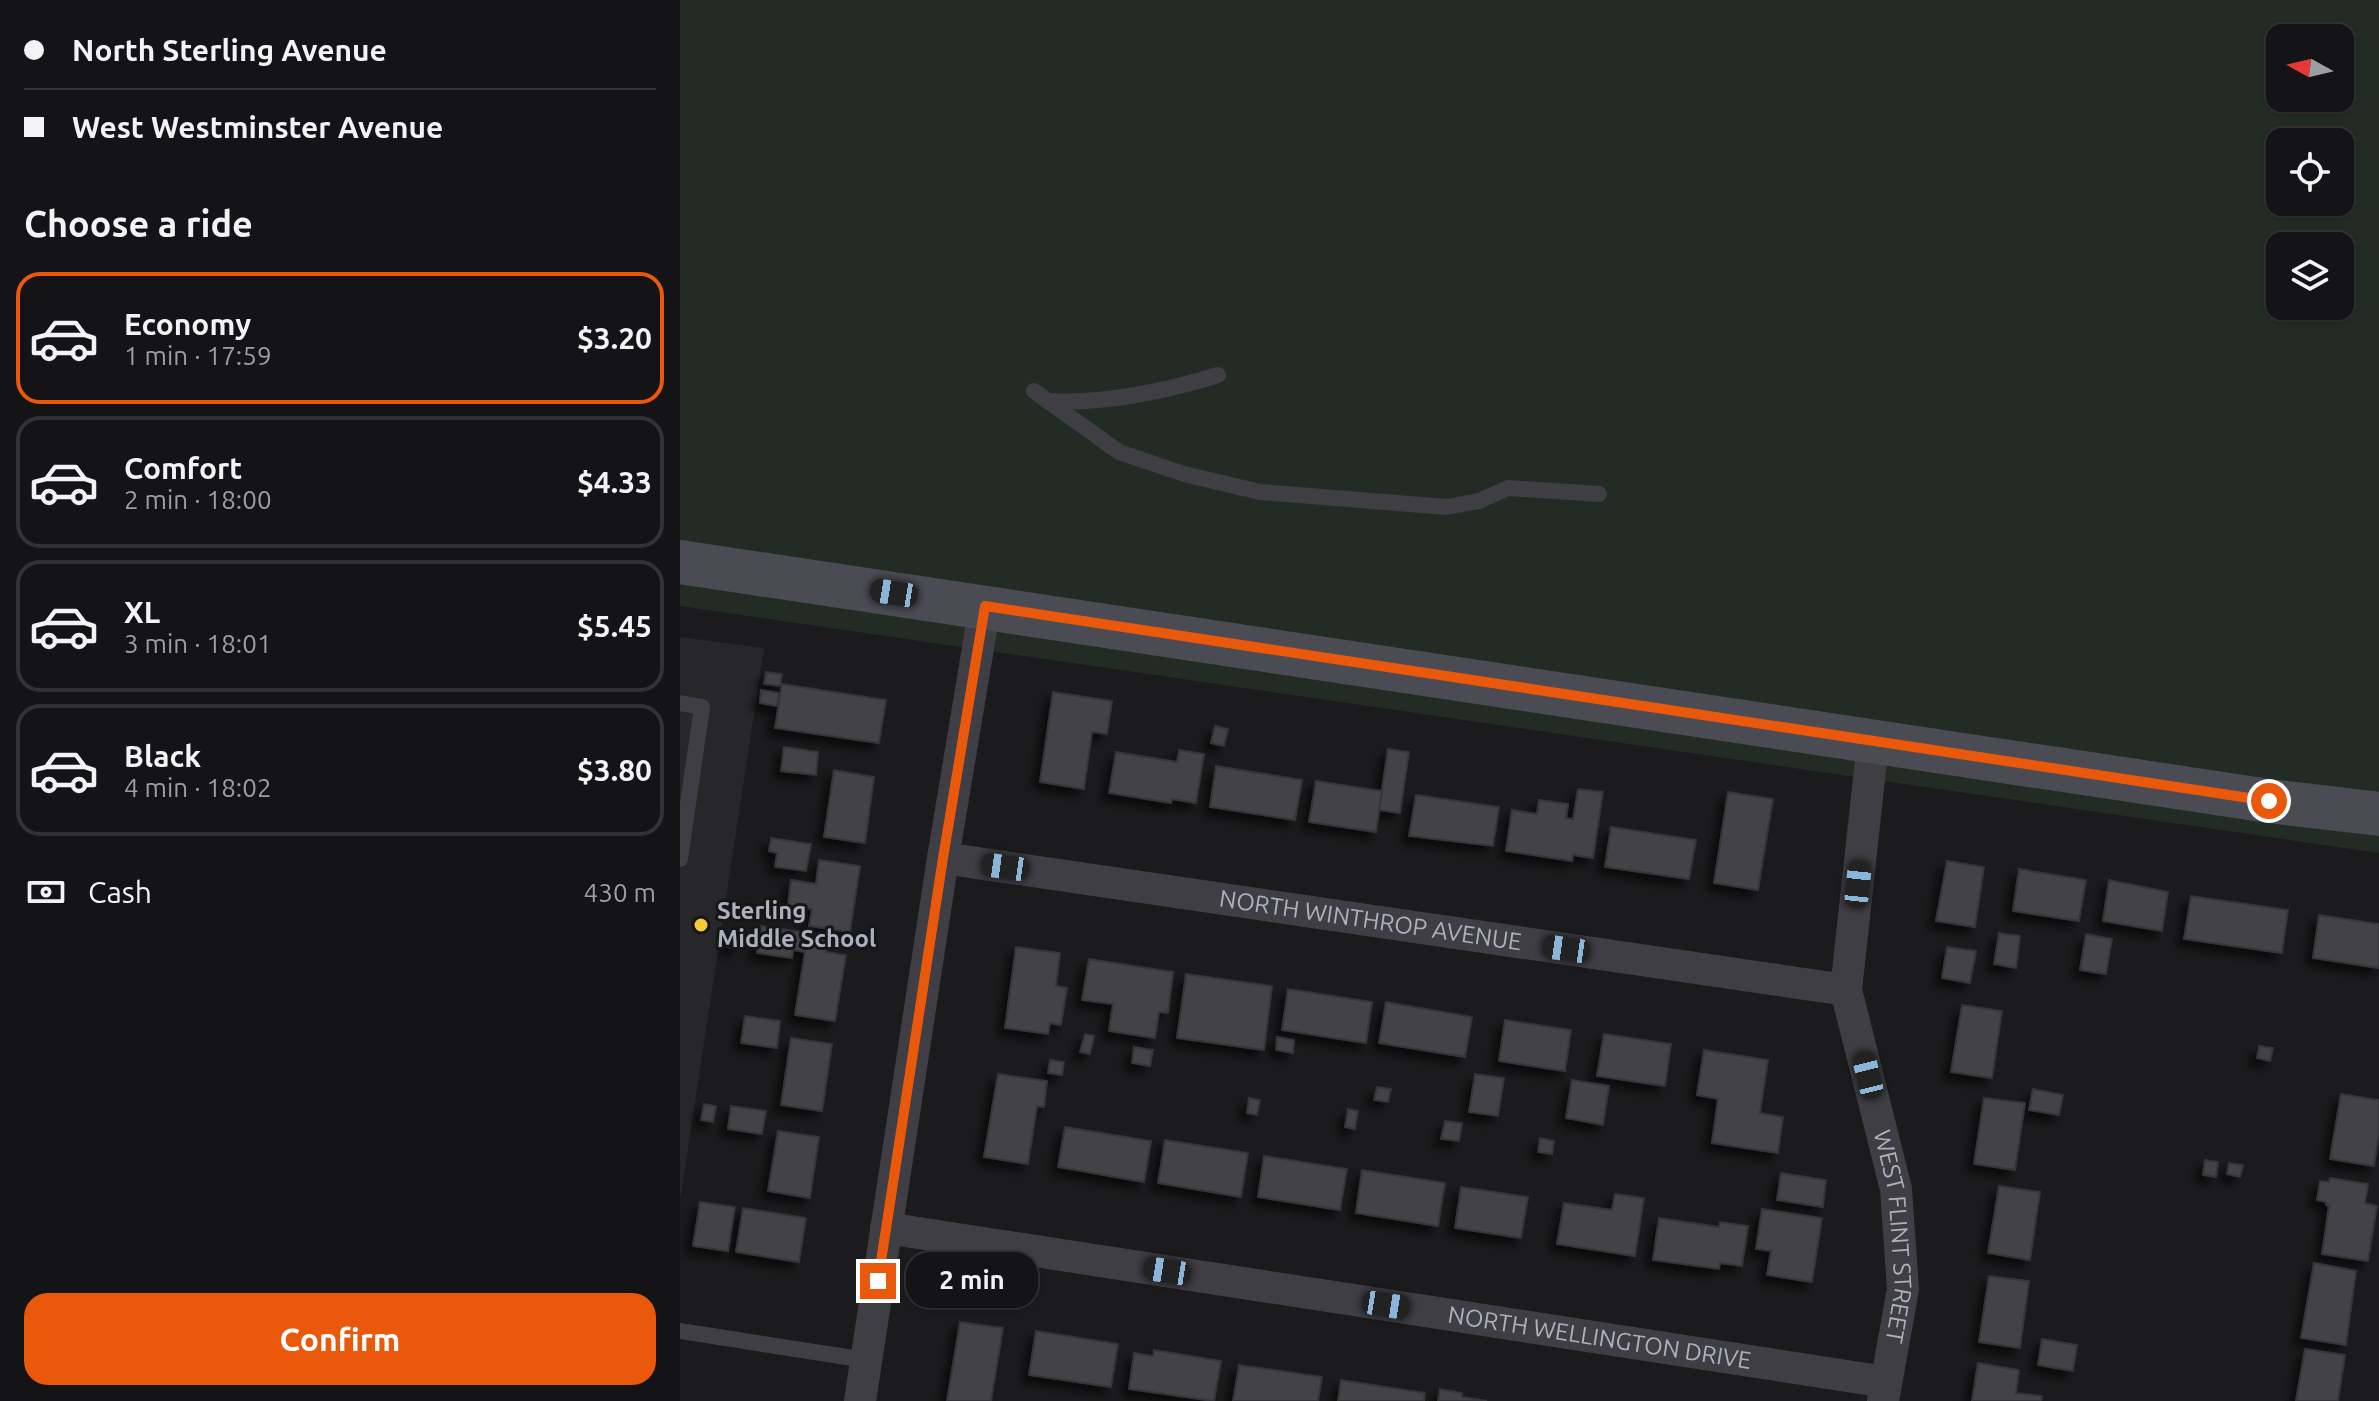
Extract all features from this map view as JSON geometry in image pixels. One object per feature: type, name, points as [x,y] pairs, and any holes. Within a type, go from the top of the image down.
[{"type":"main road","points":[[680,562],[2269,801],[2379,814]]},
{"type":"main road","points":[[2269,801],[2379,827]]},
{"type":"street","points":[[860,1401],[985,606]]},
{"type":"street","name":"WEST FLINT STREET","points":[[1873,742],[1846,990],[1896,1189],[1903,1289],[1884,1391]]},
{"type":"street","name":"NORTH WINTHROP AVENUE","points":[[943,858],[1846,990]]},
{"type":"street","name":"NORTH WELLINGTON DRIVE","points":[[886,1228],[1884,1391]]},
{"type":"lane","points":[[1218,375],[1135,396],[1072,402],[1041,396],[1119,452],[1184,474],[1260,492],[1447,507],[1479,501],[1508,488],[1599,494]]},
{"type":"lane","points":[[680,703],[702,707],[680,859]]},
{"type":"lane","points":[[680,1331],[866,1360]]},
{"type":"shaded area","points":[[680,0],[2379,0],[2379,853],[680,606]]},
{"type":"shaded area","name":"Sterling Middle School","points":[[680,637],[764,648],[680,1201]]},
{"type":"building","points":[[766,672],[782,674],[780,686],[764,684]]},
{"type":"building","points":[[782,684],[886,700],[879,743],[775,728]]},
{"type":"building","points":[[761,690],[779,693],[777,706],[760,703]]},
{"type":"building","points":[[1053,692],[1112,701],[1107,734],[1092,732],[1084,789],[1040,782]]},
{"type":"building","points":[[1215,726],[1228,729],[1224,746],[1211,743]]},
{"type":"building","points":[[784,747],[818,752],[816,775],[781,771]]},
{"type":"building","points":[[1388,749],[1409,752],[1400,813],[1379,810]]},
{"type":"building","points":[[1179,750],[1204,754],[1196,803],[1172,799],[1171,803],[1109,793],[1116,752],[1177,762]]},
{"type":"building","points":[[1216,766],[1302,780],[1295,820],[1210,807]]},
{"type":"building","points":[[834,770],[874,777],[865,843],[824,837]]},
{"type":"building","points":[[1316,781],[1382,791],[1376,832],[1309,822]]},
{"type":"building","points":[[1578,789],[1603,792],[1593,858],[1573,855],[1572,861],[1506,851],[1512,810],[1537,814],[1539,800],[1568,804],[1566,818],[1573,819]]},
{"type":"building","points":[[1728,792],[1773,799],[1758,890],[1714,883]]},
{"type":"building","points":[[1416,795],[1499,807],[1493,846],[1409,836]]},
{"type":"building","points":[[1611,827],[1696,840],[1689,879],[1605,867]]},
{"type":"building","points":[[771,838],[811,844],[806,871],[775,867],[777,853],[769,851]]},
{"type":"building","points":[[819,860],[860,866],[850,932],[809,926],[812,909],[788,905],[791,880],[816,884]]},
{"type":"building","points":[[1947,861],[1984,867],[1975,927],[1936,921]]},
{"type":"building","points":[[2019,869],[2086,880],[2079,921],[2013,911]]},
{"type":"building","points":[[2109,880],[2168,892],[2162,931],[2103,921]]},
{"type":"building","points":[[2191,896],[2288,910],[2282,953],[2184,939]]},
{"type":"building","points":[[2319,915],[2379,924],[2379,968],[2313,958]]},
{"type":"building","points":[[761,926],[829,936],[826,952],[846,955],[835,1021],[795,1015],[805,952],[793,950],[792,958],[757,953]]},
{"type":"building","points":[[730,930],[741,932],[738,949],[727,947]]},
{"type":"building","points":[[1999,933],[2020,936],[2016,968],[1994,964]]},
{"type":"building","points":[[2086,934],[2112,939],[2106,974],[2080,970]]},
{"type":"building","points":[[1016,947],[1060,953],[1056,986],[1067,988],[1061,1025],[1050,1023],[1048,1034],[1005,1028]]},
{"type":"building","points":[[1947,947],[1976,951],[1970,983],[1942,978]]},
{"type":"building","points":[[1089,959],[1173,972],[1168,1013],[1159,1012],[1155,1038],[1109,1031],[1113,1004],[1082,1000]]},
{"type":"building","points":[[1186,974],[1272,986],[1264,1050],[1177,1038]]},
{"type":"building","points":[[1288,989],[1372,1002],[1366,1043],[1282,1030]]},
{"type":"building","points":[[1386,1002],[1472,1017],[1465,1057],[1379,1043]]},
{"type":"building","points":[[1962,1005],[2002,1011],[1992,1078],[1951,1072]]},
{"type":"building","points":[[745,1016],[780,1021],[777,1048],[741,1043]]},
{"type":"building","points":[[1505,1020],[1571,1030],[1565,1071],[1499,1061]]},
{"type":"building","points":[[1085,1034],[1094,1036],[1090,1054],[1080,1052]]},
{"type":"building","points":[[1604,1034],[1671,1044],[1665,1086],[1597,1076]]},
{"type":"building","points":[[1277,1037],[1294,1040],[1293,1053],[1276,1050]]},
{"type":"building","points":[[791,1038],[832,1044],[822,1111],[781,1105]]},
{"type":"building","points":[[2259,1046],[2273,1048],[2270,1061],[2257,1058]]},
{"type":"building","points":[[1134,1047],[1153,1050],[1150,1066],[1132,1063]]},
{"type":"building","points":[[1704,1050],[1768,1060],[1760,1113],[1783,1117],[1778,1153],[1712,1143],[1718,1099],[1697,1095]]},
{"type":"building","points":[[1050,1060],[1064,1062],[1062,1075],[1048,1073]]},
{"type":"building","points":[[998,1074],[1047,1081],[1044,1107],[1037,1106],[1028,1164],[984,1157]]},
{"type":"building","points":[[1475,1074],[1504,1078],[1498,1116],[1469,1112]]},
{"type":"building","points":[[1572,1080],[1609,1086],[1603,1125],[1566,1118]]},
{"type":"building","points":[[1377,1087],[1391,1089],[1388,1102],[1374,1100]]},
{"type":"building","points":[[2033,1089],[2063,1095],[2059,1115],[2029,1110]]},
{"type":"building","points":[[2341,1094],[2379,1100],[2379,1133],[2374,1166],[2330,1159]]},
{"type":"building","points":[[1249,1098],[1260,1100],[1257,1115],[1247,1113]]},
{"type":"building","points":[[1984,1098],[2025,1103],[2015,1170],[1974,1164]]},
{"type":"building","points":[[704,1104],[716,1106],[713,1122],[701,1120]]},
{"type":"building","points":[[731,1106],[766,1111],[762,1134],[728,1129]]},
{"type":"building","points":[[1348,1109],[1358,1111],[1355,1129],[1345,1127]]},
{"type":"building","points":[[1445,1121],[1462,1123],[1459,1141],[1441,1139]]},
{"type":"building","points":[[1065,1127],[1151,1141],[1144,1182],[1058,1167]]},
{"type":"building","points":[[778,1131],[819,1137],[810,1198],[768,1191]]},
{"type":"building","points":[[1540,1138],[1554,1141],[1552,1154],[1538,1152]]},
{"type":"building","points":[[1165,1140],[1248,1153],[1241,1197],[1158,1183]]},
{"type":"building","points":[[1264,1156],[1347,1169],[1340,1210],[1258,1197]]},
{"type":"building","points":[[2205,1160],[2218,1162],[2216,1177],[2203,1175]]},
{"type":"building","points":[[2229,1163],[2243,1165],[2240,1177],[2227,1174]]},
{"type":"building","points":[[1362,1170],[1445,1183],[1438,1226],[1356,1213]]},
{"type":"building","points":[[1781,1173],[1826,1180],[1823,1207],[1777,1200]]},
{"type":"building","points":[[2330,1178],[2368,1184],[2365,1203],[2377,1206],[2368,1261],[2322,1254],[2329,1206],[2317,1200],[2320,1181],[2329,1182]]},
{"type":"building","points":[[1999,1186],[2040,1192],[2030,1260],[1988,1253]]},
{"type":"building","points":[[1461,1187],[1528,1197],[1521,1238],[1455,1228]]},
{"type":"building","points":[[1615,1194],[1644,1198],[1635,1256],[1557,1244],[1564,1203],[1612,1210]]},
{"type":"building","points":[[700,1202],[735,1207],[728,1251],[693,1246]]},
{"type":"building","points":[[743,1208],[806,1218],[799,1262],[736,1252]]},
{"type":"building","points":[[1762,1209],[1822,1218],[1812,1282],[1767,1275],[1771,1251],[1756,1249]]},
{"type":"building","points":[[1659,1218],[1719,1227],[1720,1222],[1748,1226],[1742,1266],[1720,1263],[1719,1269],[1653,1260]]},
{"type":"building","points":[[2314,1263],[2356,1271],[2346,1345],[2301,1338]]},
{"type":"building","points":[[1989,1276],[2029,1281],[2020,1348],[1979,1342]]},
{"type":"building","points":[[960,1322],[1003,1328],[991,1401],[947,1401]]},
{"type":"building","points":[[1036,1331],[1118,1344],[1111,1387],[1029,1375]]},
{"type":"building","points":[[2042,1339],[2077,1345],[2073,1371],[2038,1365]]},
{"type":"building","points":[[2305,1349],[2345,1355],[2338,1401],[2296,1401]]},
{"type":"building","points":[[1154,1350],[1221,1361],[1214,1401],[1129,1389],[1134,1353],[1153,1356]]},
{"type":"building","points":[[1978,1363],[2019,1370],[2016,1393],[2042,1396],[2041,1401],[1972,1401]]},
{"type":"building","points":[[1239,1365],[1322,1377],[1318,1401],[1233,1401]]},
{"type":"building","points":[[1341,1380],[1425,1393],[1424,1401],[1338,1401]]},
{"type":"building","points":[[1440,1389],[1462,1393],[1462,1397],[1487,1401],[1438,1401]]},
{"type":"place","name":"Sterling Middle School","points":[[701,925]]},
{"type":"route","points":[[878,1281],[985,606],[2269,801]]}]
